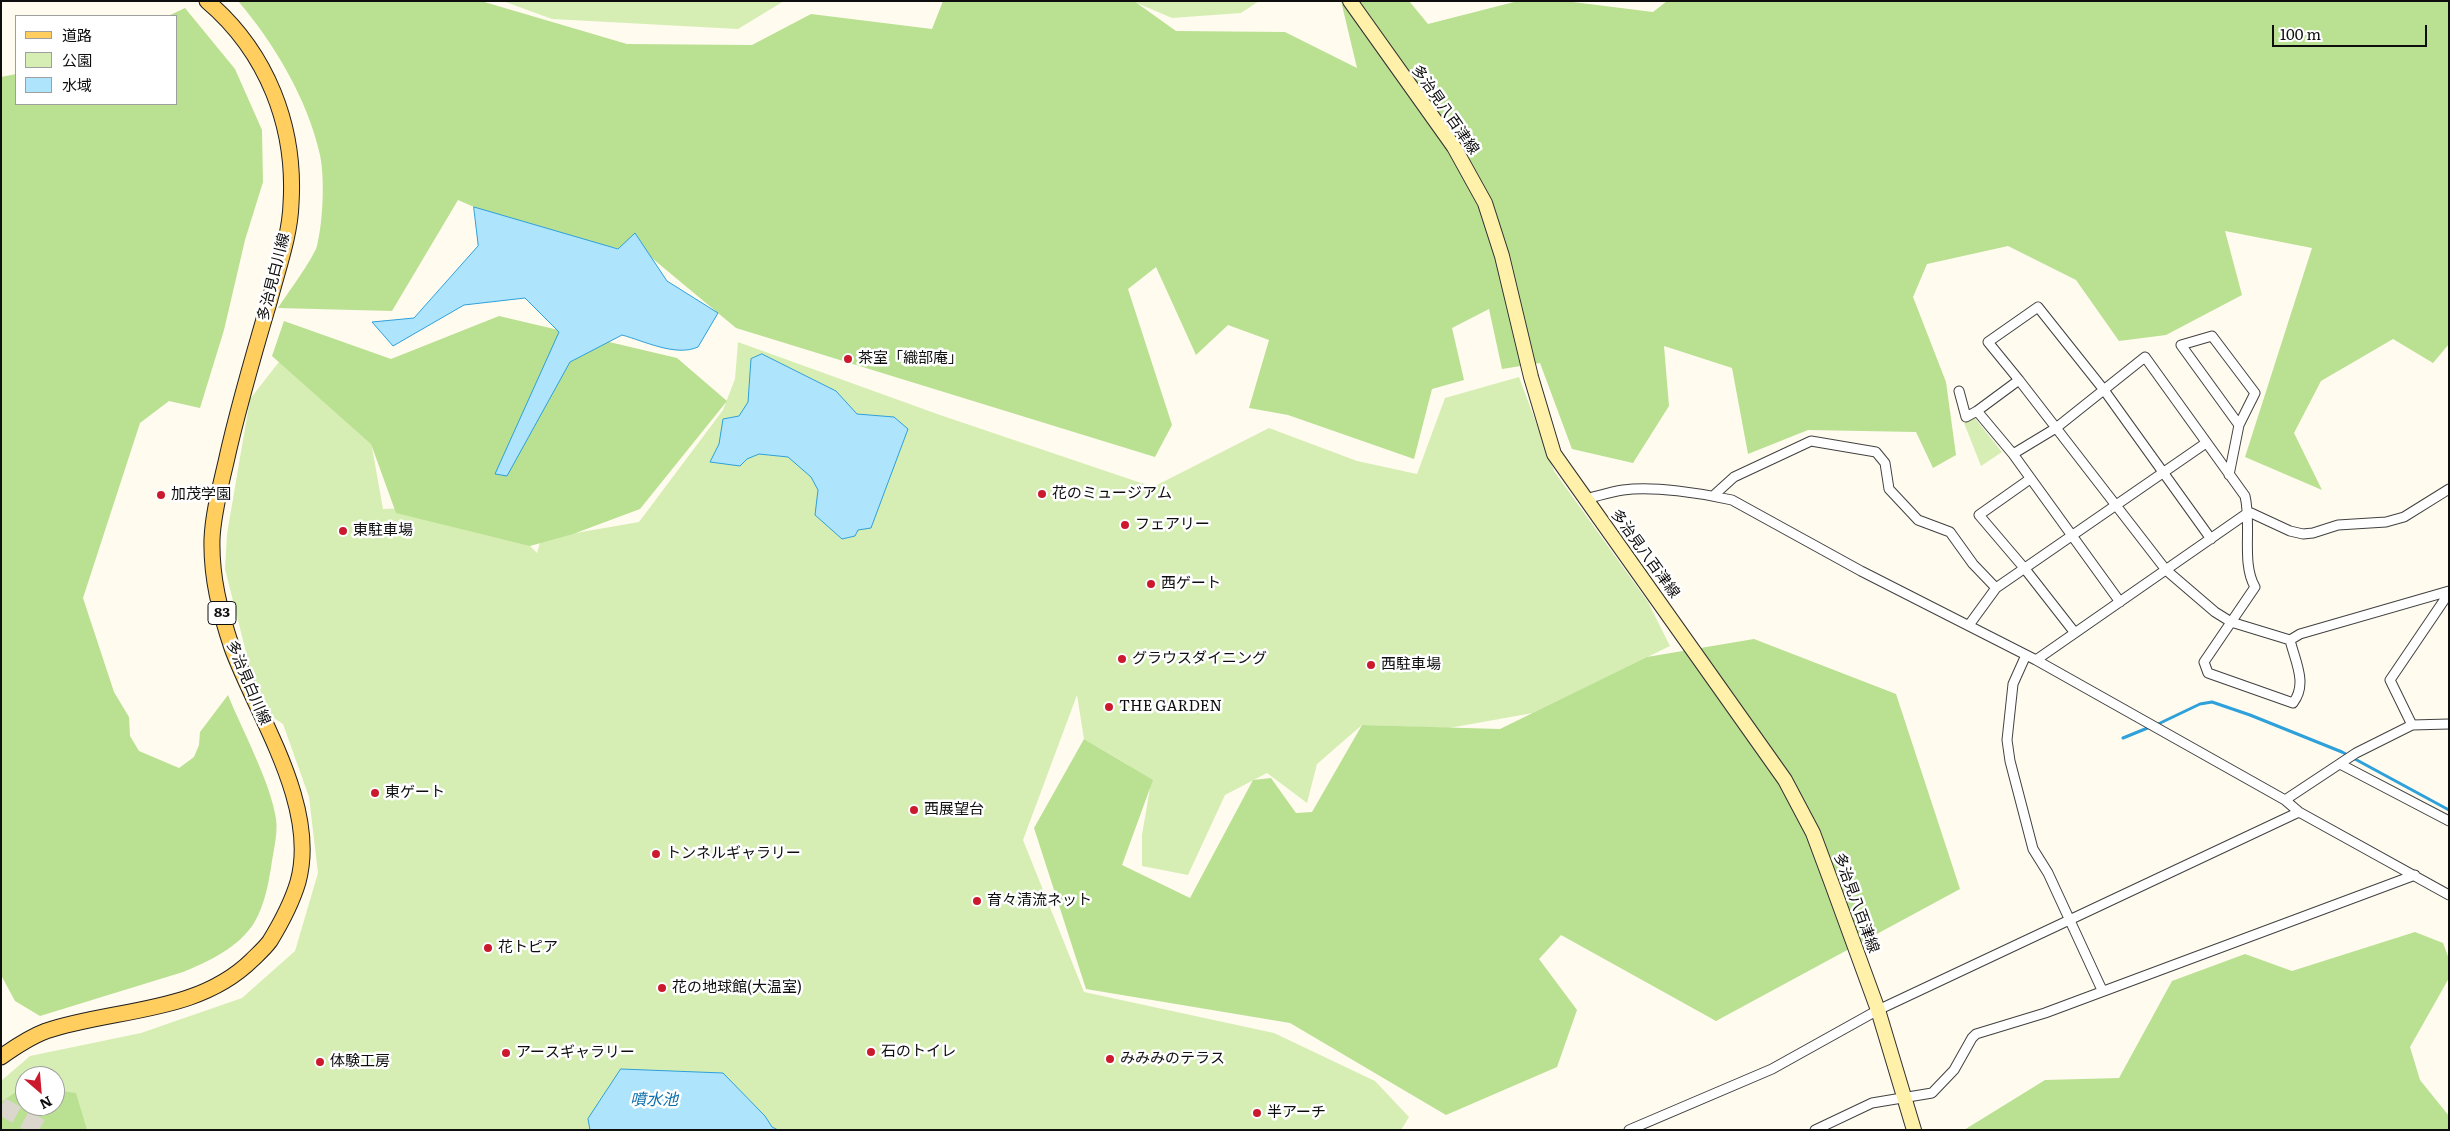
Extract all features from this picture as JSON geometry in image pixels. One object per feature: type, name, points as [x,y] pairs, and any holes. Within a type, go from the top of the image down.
[{"type":"main road","name":"多治見白川線","points":[[1,1057],[22,1042],[43,1032],[96,1018],[161,1006],[206,992],[225,981],[240,971],[268,944],[289,906],[299,879],[302,842],[287,772],[232,649],[215,591],[212,542],[221,486],[235,422],[282,252],[291,207],[292,159],[284,121],[274,90],[253,54],[228,19],[207,1]]},
{"type":"main road","name":"多治見八百津線","points":[[1350,1],[1454,147],[1485,203],[1502,256],[1531,376],[1554,454],[1785,780],[1813,833],[1878,1010],[1914,1130]]},
{"type":"street","points":[[2211,539],[2104,390],[2038,307],[1988,342],[2166,570],[2215,612],[2230,622],[2290,640],[2300,634],[2449,592]]},
{"type":"street","points":[[2229,475],[2239,425],[2255,393],[2212,336],[2181,345],[2239,425]]},
{"type":"street","points":[[2013,454],[2056,428],[2144,357],[2244,496],[2249,512],[2248,576],[2255,587],[2204,662],[2208,673],[2292,702],[2298,696],[2302,685],[2290,640]]},
{"type":"street","points":[[1959,390],[1966,418],[2019,380]]},
{"type":"street","points":[[1977,411],[2013,454],[2120,602]]},
{"type":"street","points":[[1713,496],[1734,477],[1811,441],[1876,452],[1885,463],[1889,489],[1918,520],[1950,532],[1973,564],[1996,588]]},
{"type":"street","points":[[1970,625],[1996,588],[2206,443]]},
{"type":"street","points":[[2030,479],[1979,515],[2025,569],[2075,633]]},
{"type":"street","points":[[2249,512],[2290,531],[2308,534],[2338,525],[2386,522],[2404,517],[2449,489]]},
{"type":"street","points":[[1585,499],[1624,490],[1670,491],[1732,500],[1861,571],[2036,660],[2285,800],[2300,812],[2449,895]]},
{"type":"street","points":[[2036,660],[2249,512]]},
{"type":"street","points":[[2412,725],[2390,680],[2449,592]]},
{"type":"street","points":[[2026,655],[2013,684],[2007,740],[2010,761],[2033,850],[2048,873],[2102,990]]},
{"type":"street","points":[[2285,800],[2356,753],[2412,725],[2449,724]]},
{"type":"street","points":[[2342,762],[2449,822]]},
{"type":"street","points":[[1629,1130],[1772,1069],[1878,1010],[2070,922],[2300,812]]},
{"type":"street","points":[[1815,1130],[1872,1103],[1932,1093],[1942,1085],[1954,1070],[1976,1034],[2045,1012],[2415,875]]},
{"type":"green space","points":[[238,1],[481,1],[627,44],[752,45],[811,14],[932,29],[943,1],[1134,1],[1176,31],[1285,32],[1357,68],[1341,1],[1409,1],[1428,24],[1518,1],[1565,1],[1653,12],[1667,1],[2449,1],[2449,344],[2433,363],[2393,339],[2321,381],[2294,433],[2322,490],[2245,457],[2312,248],[2225,231],[2242,295],[2166,335],[2119,341],[2076,280],[2008,246],[1927,264],[1913,297],[1946,382],[1956,455],[1933,468],[1916,432],[1808,430],[1748,454],[1732,368],[1664,346],[1669,406],[1633,463],[1572,449],[1540,363],[1502,369],[1489,309],[1452,328],[1464,380],[1432,389],[1414,459],[1288,415],[1249,408],[1269,340],[1228,325],[1196,355],[1156,267],[1128,289],[1172,425],[1155,457],[736,328],[647,254],[529,231],[458,200],[392,311],[278,308],[305,268],[317,246],[323,200],[322,165],[315,134],[288,73],[264,35]]},
{"type":"green space","points":[[503,1],[784,1],[738,29],[552,19]]},
{"type":"green space","points":[[1132,1],[1259,1],[1241,13],[1172,18]]},
{"type":"green space","points":[[185,8],[235,69],[262,130],[263,182],[245,240],[224,330],[200,408],[169,401],[140,423],[83,598],[114,692],[129,717],[130,736],[139,751],[179,768],[194,757],[199,745],[200,732],[228,695],[268,789],[276,819],[276,840],[268,885],[261,909],[248,932],[232,946],[203,964],[183,972],[40,1016],[15,1001],[1,975],[1,77],[15,74],[15,105],[178,105],[178,15],[170,15]]},
{"type":"green space","points":[[499,316],[677,358],[727,401],[640,509],[573,534],[530,546],[396,513],[371,444],[272,356],[284,321],[391,359]]},
{"type":"green space","points":[[738,342],[940,415],[1153,487],[1269,428],[1357,461],[1417,474],[1445,398],[1519,377],[1554,471],[1648,602],[1670,646],[1533,713],[1449,728],[1362,725],[1317,764],[1307,803],[1267,773],[1225,795],[1188,875],[1142,866],[1142,835],[1150,788],[1128,765],[1084,739],[1077,695],[1023,840],[1084,992],[1274,1033],[1375,1081],[1409,1117],[1401,1130],[1,1130],[1,1081],[15,1069],[15,1116],[65,1116],[65,1066],[18,1066],[30,1056],[141,1033],[242,998],[295,951],[318,873],[309,797],[283,724],[271,716],[251,672],[225,569],[227,534],[250,399],[293,344],[370,436],[383,509],[459,506],[516,532],[537,553],[541,539],[639,522],[723,410],[735,379]]},
{"type":"green space","points":[[1974,417],[2002,452],[1981,466],[1964,423]]},
{"type":"green space","points":[[1754,639],[1896,694],[1960,889],[1716,1021],[1561,935],[1539,959],[1577,1010],[1557,1067],[1446,1115],[1290,1023],[1086,989],[1034,828],[1084,739],[1153,780],[1122,865],[1190,898],[1253,780],[1271,778],[1296,813],[1312,812],[1362,725],[1500,729],[1647,657]]},
{"type":"green space","points":[[2415,932],[2443,943],[2449,959],[2449,978],[2410,1047],[2420,1080],[2449,1116],[2449,1130],[1964,1130],[2045,1080],[2119,1078],[2172,981],[2245,954],[2292,971]]},
{"type":"green space","points":[[65,1091],[76,1093],[87,1130],[1,1130],[1,1102],[15,1093],[15,1116],[65,1116]]},
{"type":"water","points":[[474,207],[618,249],[635,233],[667,281],[718,313],[698,347],[689,350],[670,349],[622,335],[570,362],[507,476],[495,474],[559,332],[525,298],[464,305],[393,346],[372,322],[414,318],[478,246]]},
{"type":"water","points":[[762,354],[836,391],[857,414],[894,417],[908,429],[871,528],[858,530],[855,536],[842,539],[815,515],[818,490],[811,477],[788,457],[759,454],[747,459],[740,466],[710,462],[719,444],[723,419],[739,416],[748,402],[751,359]]},
{"type":"water","name":"噴水池","points":[[621,1069],[723,1073],[765,1116],[772,1127],[778,1130],[590,1130],[588,1119]]},
{"type":"waterway","points":[[2156,725],[2200,704],[2212,702],[2250,715],[2342,752],[2449,810]]},
{"type":"waterway","points":[[2123,738],[2150,727]]},
{"type":"tunnel","points":[[1,1106],[44,1130]]},
{"type":"place","name":"茶室「織部庵」","points":[[848,359]]},
{"type":"place","name":"花のミュージアム","points":[[1042,494]]},
{"type":"place","name":"加茂学園","points":[[161,495]]},
{"type":"place","name":"フェアリー","points":[[1125,525]]},
{"type":"place","name":"東駐車場","points":[[343,531]]},
{"type":"place","name":"西ゲート","points":[[1151,584]]},
{"type":"place","name":"グラウスダイニング","points":[[1122,659]]},
{"type":"place","name":"西駐車場","points":[[1371,665]]},
{"type":"place","name":"THE GARDEN","points":[[1109,707]]},
{"type":"place","name":"東ゲート","points":[[375,793]]},
{"type":"place","name":"西展望台","points":[[914,810]]},
{"type":"place","name":"トンネルギャラリー","points":[[656,854]]},
{"type":"place","name":"育々清流ネット","points":[[977,901]]},
{"type":"place","name":"花トピア","points":[[488,948]]},
{"type":"place","name":"花の地球館(大温室)","points":[[662,988]]},
{"type":"place","name":"石のトイレ","points":[[871,1052]]},
{"type":"place","name":"アースギャラリー","points":[[506,1053]]},
{"type":"place","name":"みみみのテラス","points":[[1110,1059]]},
{"type":"place","name":"体験工房","points":[[320,1062]]},
{"type":"place","name":"半アーチ","points":[[1257,1113]]}]
